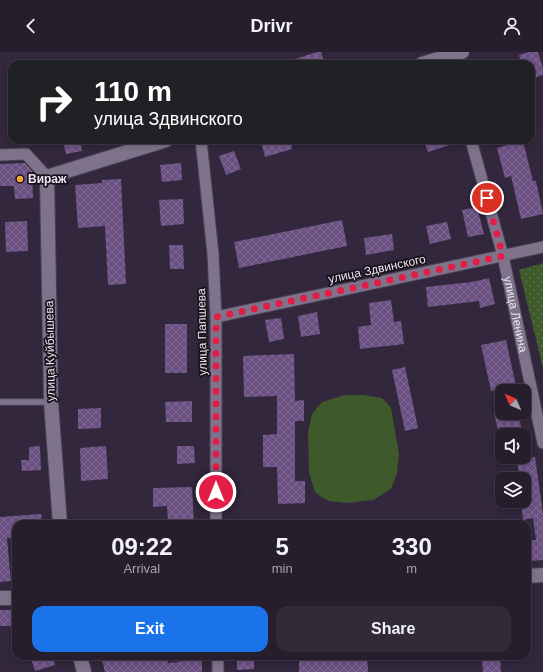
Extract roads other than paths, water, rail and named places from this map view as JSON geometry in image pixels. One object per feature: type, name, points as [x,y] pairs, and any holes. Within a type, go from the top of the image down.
[{"type":"street","points":[[437,60],[462,52]]},
{"type":"street","points":[[0,155],[26,154],[47,177],[153,144]]},
{"type":"street","name":"улица Папшева","points":[[201,144],[213,254],[216,317],[216,520]]},
{"type":"street","name":"улица Ленина","points":[[472,144],[503,256],[543,443]]},
{"type":"street","name":"улица Куйбышева","points":[[47,177],[51,402],[60,520]]},
{"type":"street","name":"улица Здвинского","points":[[216,317],[503,256],[543,246]]},
{"type":"street","points":[[531,576],[543,576]]},
{"type":"street","points":[[0,598],[12,598]]},
{"type":"street","points":[[81,660],[84,672]]},
{"type":"street","points":[[218,660],[218,672]]},
{"type":"lane","points":[[0,402],[51,402]]},
{"type":"place","name":"Вираж","points":[[20,179]]}]
